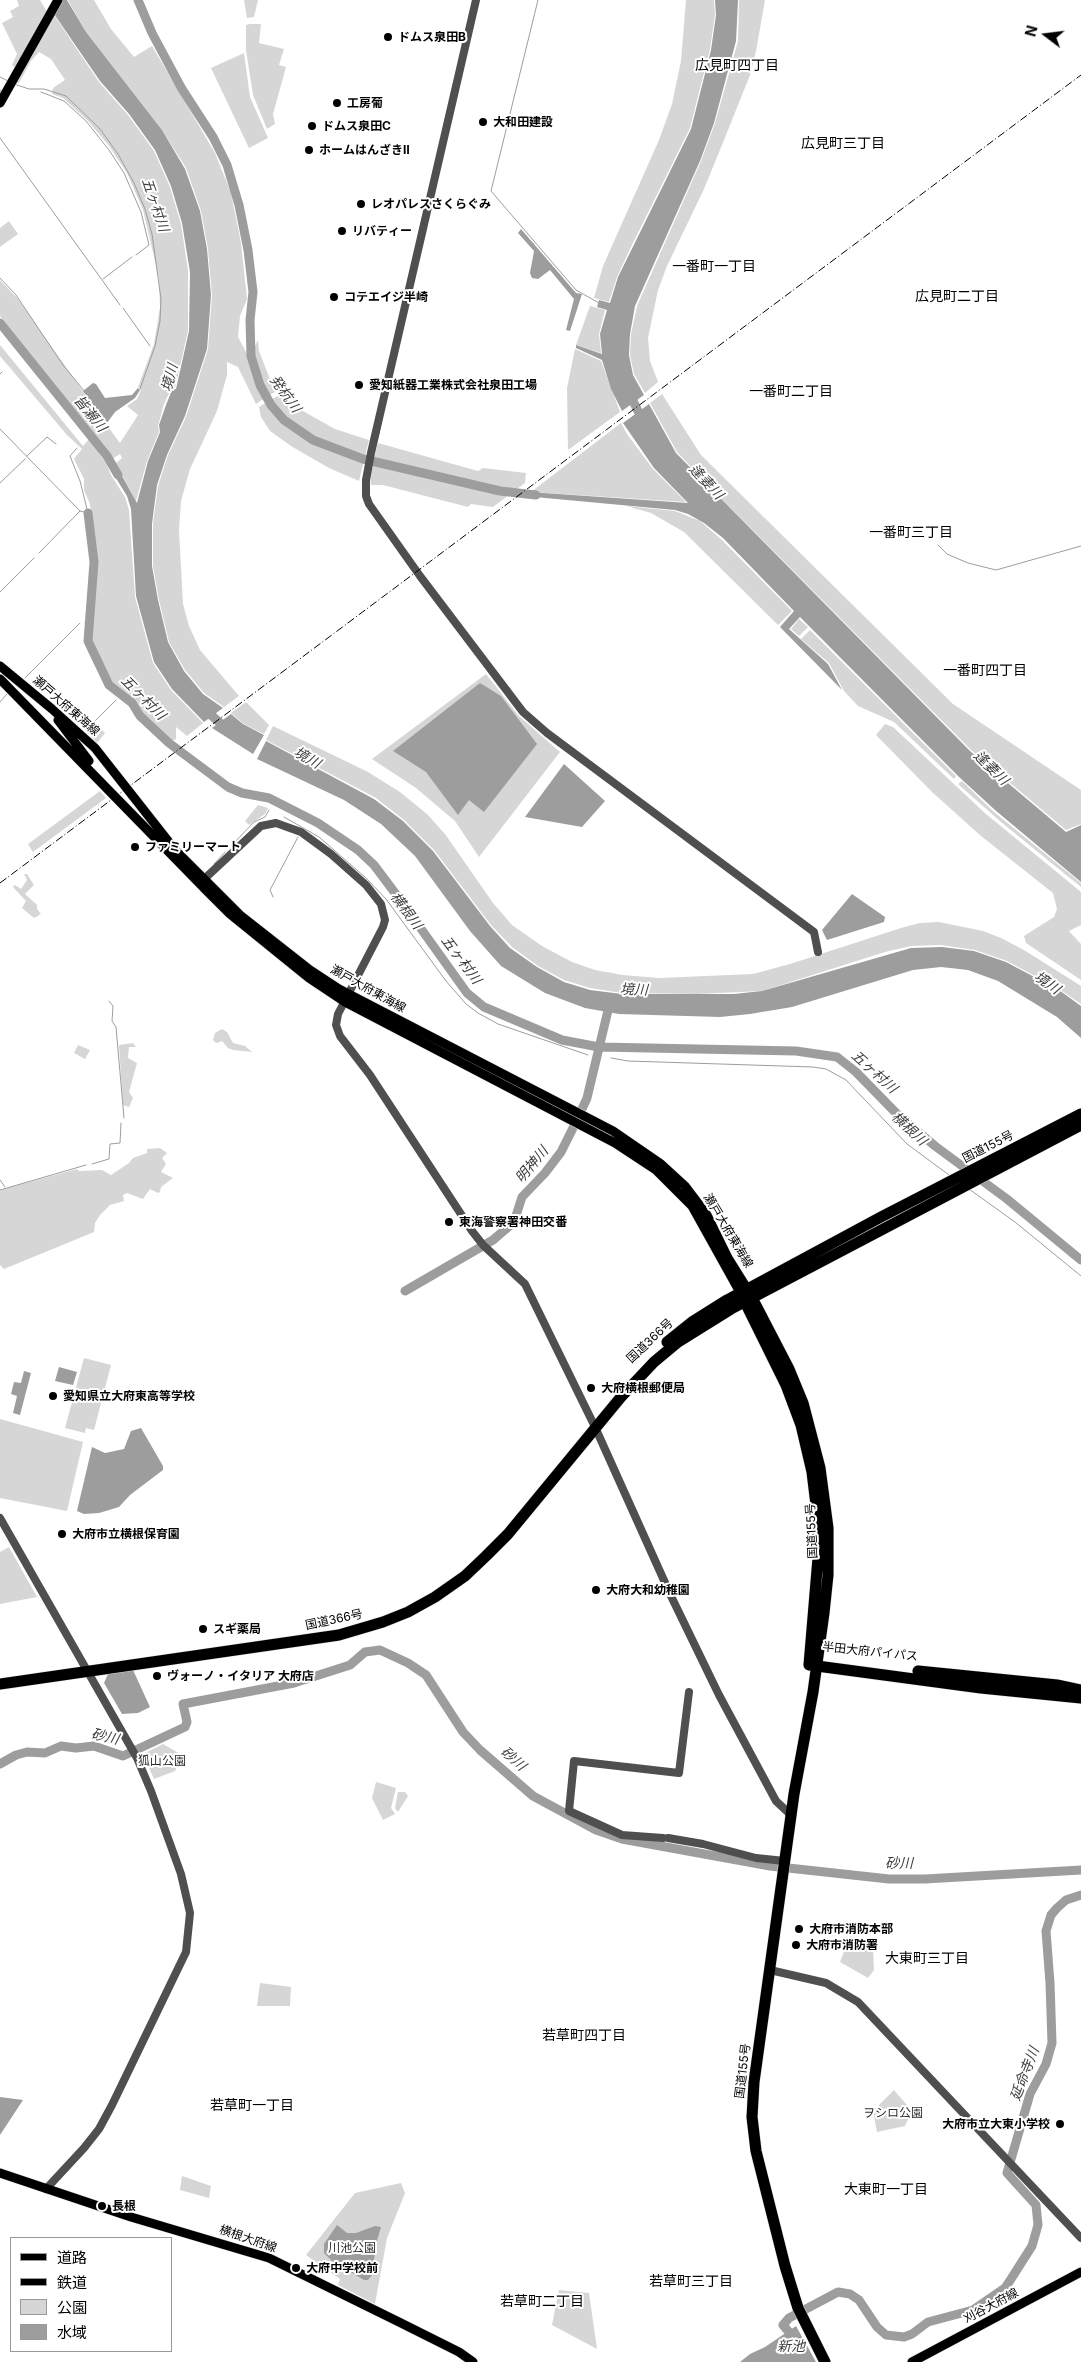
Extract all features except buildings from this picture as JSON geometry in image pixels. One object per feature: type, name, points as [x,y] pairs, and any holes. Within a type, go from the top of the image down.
[{"type":"highway","name":"国道155号","points":[[981,1172],[1081,1114]]},
{"type":"highway","name":"国道155号","points":[[825,2362],[801,2312],[773,2221],[754,2136],[752,2097],[784,1865],[826,1597],[828,1528],[820,1468],[803,1403],[788,1369],[746,1296],[955,1185],[1081,1125]]},
{"type":"highway","name":"国道366号","points":[[0,1684],[339,1635],[408,1612],[435,1597],[465,1576],[508,1534],[595,1426],[667,1351],[746,1296]]},
{"type":"highway","name":"半田大府パイパス","points":[[815,1663],[1057,1685],[1081,1690]]},
{"type":"highway","name":"半田大府パイパス","points":[[815,1663],[981,1688],[1081,1698]]},
{"type":"main road","points":[[0,103],[58,0]]},
{"type":"main road","name":"瀬戸大府東海線","points":[[0,666],[95,748],[176,851],[230,914],[285,960],[347,998],[564,1111],[591,1120],[638,1147],[661,1164],[685,1186],[707,1215],[746,1296]]},
{"type":"main road","name":"瀬戸大府東海線","points":[[0,679],[202,881]]},
{"type":"main road","points":[[34,694],[41,704],[64,726],[82,754],[98,770],[103,777],[101,782]]},
{"type":"main road","name":"瀬戸大府東海線","points":[[564,1111],[582,1126],[636,1156],[656,1170],[685,1198],[701,1220],[746,1296]]},
{"type":"main road","name":"横根大府線","points":[[0,2173],[269,2258],[401,2322],[459,2352],[473,2362]]},
{"type":"main road","name":"刈谷大府線","points":[[912,2362],[1081,2272]]},
{"type":"street","points":[[476,0],[371,453],[366,488],[369,504],[420,576],[524,712],[554,738],[814,932],[818,952]]},
{"type":"street","points":[[202,881],[247,837],[261,826],[281,824],[295,829],[331,854],[366,885],[381,904],[385,920],[380,934],[337,1018],[336,1024],[340,1036],[370,1075],[472,1231],[483,1245],[526,1284],[595,1426],[671,1596],[719,1695],[776,1801],[792,1816]]},
{"type":"street","points":[[0,1518],[135,1755],[151,1790],[187,1895],[190,1924],[186,1952],[99,2129],[46,2189]]},
{"type":"street","points":[[689,1692],[679,1773],[574,1761],[569,1811],[622,1835],[665,1838],[703,1844],[784,1865]]},
{"type":"street","points":[[770,1970],[826,1982],[858,2002],[1081,2238]]},
{"type":"green space","points":[[17,0],[40,0],[47,12],[16,68],[12,65],[17,54],[2,23],[13,17],[10,11],[19,6]]},
{"type":"green space","points":[[68,0],[94,0],[111,29],[134,57],[152,46],[215,153],[231,193],[241,243],[247,299],[240,316],[238,337],[246,352],[263,399],[256,404],[238,367],[227,362],[227,375],[217,411],[190,469],[181,501],[179,530],[183,604],[189,626],[200,650],[239,696],[224,707],[204,693],[185,670],[169,642],[153,566],[153,524],[158,486],[168,455],[186,417],[208,349],[212,295],[208,249],[201,211],[186,168],[162,130],[86,32]]},
{"type":"green space","points":[[244,0],[258,0],[254,17],[247,18]]},
{"type":"green space","points":[[686,0],[714,0],[715,15],[710,49],[690,128],[630,249],[617,277],[609,302],[594,298],[603,266],[659,140],[672,104],[681,61]]},
{"type":"green space","points":[[739,0],[765,0],[756,51],[750,75],[704,189],[667,266],[658,290],[648,338],[650,361],[658,382],[645,393],[634,374],[630,355],[631,334],[637,306],[701,161],[715,123],[738,41]]},
{"type":"green space","points":[[54,15],[99,82],[128,115],[154,151],[170,187],[181,224],[188,271],[188,331],[175,388],[171,389],[164,404],[158,426],[159,432],[147,461],[136,501],[116,463],[122,458],[120,454],[112,459],[27,353],[0,316],[0,280],[18,299],[94,407],[90,414],[102,425],[106,424],[120,443],[138,415],[127,406],[137,399],[141,390],[138,387],[154,344],[160,307],[159,278],[143,210],[127,173],[109,146],[88,121],[63,98],[52,94],[53,88],[65,80],[51,59],[39,52],[31,61],[19,83],[14,82]]},
{"type":"green space","points":[[261,24],[259,43],[284,49],[279,65],[286,67],[273,114],[275,124],[267,129],[253,95],[246,50],[246,25]]},
{"type":"green space","points":[[244,53],[250,97],[268,138],[249,148],[211,68]]},
{"type":"green space","points":[[9,221],[18,234],[0,247],[0,228]]},
{"type":"green space","points":[[590,306],[605,310],[599,334],[601,353],[576,345]]},
{"type":"green space","points":[[258,340],[259,351],[275,392],[268,396],[252,352]]},
{"type":"green space","points":[[0,345],[83,446],[89,439],[106,463],[125,497],[129,510],[135,597],[153,663],[171,690],[203,723],[187,736],[176,727],[176,739],[173,741],[142,715],[133,701],[111,683],[91,640],[92,597],[96,562],[90,504],[84,490],[84,479],[74,459],[82,449],[67,435],[0,356]]},
{"type":"green space","points":[[575,349],[601,361],[620,412],[568,450],[567,388]]},
{"type":"green space","points":[[662,394],[701,455],[953,704],[1081,790],[1081,824],[1066,830],[971,750],[708,485],[677,452],[650,403]]},
{"type":"green space","points":[[279,395],[294,406],[335,429],[369,440],[359,481],[329,468],[291,446],[270,431],[261,417],[259,407]]},
{"type":"green space","points":[[621,423],[653,469],[686,502],[531,492]]},
{"type":"green space","points":[[378,443],[478,471],[483,468],[526,473],[525,483],[493,507],[471,504],[468,507],[383,485],[371,485],[370,476]]},
{"type":"green space","points":[[626,506],[675,511],[700,521],[722,540],[792,611],[778,625],[684,532],[651,513]]},
{"type":"green space","points":[[799,619],[808,627],[799,636],[791,629]]},
{"type":"green space","points":[[810,630],[956,776],[954,779],[894,722],[858,706],[844,691],[829,663],[801,639]]},
{"type":"green space","points":[[486,674],[519,716],[560,752],[479,857],[455,821],[416,788],[372,759]]},
{"type":"green space","points":[[246,702],[269,725],[264,734],[244,724],[231,713]]},
{"type":"green space","points":[[95,723],[105,733],[97,743],[86,731]]},
{"type":"green space","points":[[885,724],[893,727],[986,814],[1081,892],[1081,925],[1069,931],[1081,944],[1081,980],[1026,943],[1024,936],[1054,917],[1057,909],[1053,893],[981,836],[932,792],[876,735]]},
{"type":"green space","points":[[273,726],[368,772],[400,792],[427,814],[445,834],[493,903],[512,925],[542,946],[572,962],[595,970],[659,978],[753,974],[901,928],[920,923],[939,922],[983,931],[1024,950],[1081,986],[1081,1004],[1059,989],[1007,961],[975,950],[941,945],[911,946],[885,952],[762,991],[697,994],[622,993],[590,988],[564,980],[538,966],[512,947],[491,925],[434,850],[404,820],[376,798],[266,740]]},
{"type":"green space","points":[[962,781],[994,812],[1081,883],[1081,887],[1001,822],[958,784]]},
{"type":"green space","points":[[100,791],[106,798],[33,852],[28,844]]},
{"type":"green space","points":[[258,805],[268,808],[265,814],[249,825],[245,821]]},
{"type":"green space","points":[[24,874],[27,874],[34,885],[25,894],[37,905],[37,909],[41,914],[34,918],[22,908],[26,901],[13,887],[15,885],[21,889],[27,880]]},
{"type":"green space","points":[[222,1029],[227,1032],[233,1043],[245,1046],[252,1052],[233,1050],[228,1048],[222,1041],[215,1042],[213,1040],[215,1033]]},
{"type":"green space","points":[[133,1043],[136,1047],[129,1047],[128,1058],[137,1063],[129,1092],[133,1098],[129,1107],[123,1105],[119,1045]]},
{"type":"green space","points":[[78,1045],[90,1050],[85,1059],[74,1053]]},
{"type":"green space","points":[[160,1148],[167,1153],[162,1158],[166,1164],[161,1172],[173,1178],[161,1187],[160,1192],[158,1193],[150,1189],[143,1199],[127,1193],[123,1195],[124,1201],[110,1205],[100,1215],[95,1223],[94,1232],[4,1269],[0,1265],[0,1190],[77,1169],[79,1171],[102,1170],[111,1175],[129,1163],[133,1158],[147,1153],[147,1149]]},
{"type":"green space","points":[[84,1358],[111,1365],[94,1430],[86,1428],[85,1433],[65,1428]]},
{"type":"green space","points":[[0,1419],[83,1442],[67,1511],[0,1498]]},
{"type":"green space","points":[[9,1547],[37,1597],[0,1604],[0,1552]]},
{"type":"green space","name":"狐山公園","points":[[163,1744],[182,1755],[175,1771],[154,1779],[143,1754]]},
{"type":"green space","points":[[376,1782],[396,1788],[391,1808],[395,1814],[383,1820],[372,1798]]},
{"type":"green space","points":[[398,1792],[405,1792],[408,1796],[398,1812],[395,1808]]},
{"type":"green space","points":[[850,1936],[873,1948],[874,1970],[868,1978],[840,1962]]},
{"type":"green space","points":[[260,1983],[291,1987],[290,2006],[257,2006]]},
{"type":"green space","name":"ヲシロ公園","points":[[894,2090],[912,2111],[905,2126],[877,2132],[873,2111]]},
{"type":"green space","points":[[182,2176],[211,2186],[209,2198],[180,2190]]},
{"type":"green space","name":"川池公園","points":[[401,2183],[405,2193],[387,2238],[375,2304],[338,2285],[340,2279],[306,2255],[355,2193]]},
{"type":"green space","points":[[559,2290],[589,2293],[597,2349],[552,2325]]},
{"type":"water","points":[[62,0],[67,0],[86,32],[162,130],[185,169],[200,211],[207,249],[211,295],[207,349],[185,416],[167,455],[157,485],[152,524],[152,566],[168,642],[184,671],[203,694],[223,708],[204,722],[172,689],[154,662],[136,596],[131,509],[127,496],[109,467],[115,463],[137,503],[148,461],[160,432],[159,425],[172,390],[176,389],[189,331],[190,272],[182,223],[171,186],[155,150],[129,114],[100,81],[54,14]]},
{"type":"water","points":[[715,0],[738,0],[736,41],[714,123],[700,161],[635,306],[630,334],[629,355],[633,375],[644,395],[622,411],[611,389],[602,360],[576,348],[576,345],[602,354],[600,334],[607,310],[597,307],[599,300],[610,303],[618,277],[691,129],[711,50],[716,15]]},
{"type":"water","points":[[521,229],[576,293],[582,294],[570,331],[566,330],[574,299],[550,270],[538,279],[532,278],[530,273],[534,251],[518,233]]},
{"type":"water","points":[[93,383],[96,384],[105,398],[132,395],[138,388],[140,390],[135,398],[115,412],[107,423],[103,425],[91,414],[94,407],[83,391]]},
{"type":"water","points":[[649,404],[676,453],[970,751],[1066,832],[1081,825],[1081,882],[995,810],[958,776],[800,617],[789,629],[828,664],[842,690],[780,627],[794,611],[723,538],[704,523],[688,514],[675,510],[524,496],[529,492],[688,503],[654,468],[623,423]]},
{"type":"water","points":[[480,683],[501,696],[537,744],[484,812],[469,800],[458,815],[426,772],[393,751]]},
{"type":"water","points":[[231,714],[243,724],[264,735],[253,754],[212,728]]},
{"type":"water","points":[[266,741],[374,799],[403,821],[433,851],[490,926],[510,948],[537,967],[564,982],[590,990],[622,994],[734,994],[762,991],[911,948],[942,947],[974,951],[1006,962],[1059,990],[1081,1006],[1081,1038],[1057,1017],[998,981],[968,970],[941,967],[913,970],[792,1007],[750,1014],[720,1017],[619,1014],[585,1008],[545,993],[501,966],[470,931],[415,856],[381,824],[344,800],[257,759]]},
{"type":"water","points":[[564,764],[605,801],[582,827],[525,817]]},
{"type":"water","points":[[852,894],[885,917],[884,922],[827,940],[822,930]]},
{"type":"water","points":[[59,1367],[77,1372],[73,1385],[55,1381]]},
{"type":"water","points":[[24,1371],[31,1373],[20,1415],[13,1413],[17,1396],[11,1394],[14,1382],[21,1383]]},
{"type":"water","points":[[141,1428],[163,1466],[163,1470],[130,1495],[119,1507],[99,1513],[84,1514],[77,1511],[92,1447],[105,1453],[124,1449],[131,1431]]},
{"type":"water","points":[[133,1670],[150,1707],[138,1713],[122,1714],[104,1683],[108,1674]]},
{"type":"water","points":[[0,2097],[23,2100],[0,2135]]},
{"type":"water","points":[[337,2225],[347,2233],[356,2233],[375,2226],[381,2227],[376,2244],[372,2275],[368,2280],[364,2280],[332,2261],[324,2253],[324,2244]]},
{"type":"water","name":"新池","points":[[796,2326],[816,2362],[740,2362],[750,2354],[765,2347]]},
{"type":"waterway","name":"発杭川","points":[[138,0],[152,33],[182,89],[213,137],[227,165],[239,205],[248,250],[253,292],[250,320],[251,356],[260,385],[271,405],[284,420],[313,440],[363,459],[500,491],[536,495]]},
{"type":"waterway","points":[[538,0],[491,191],[576,290],[599,303]]},
{"type":"waterway","name":"五ヶ村川","points":[[0,77],[8,81]]},
{"type":"waterway","name":"五ヶ村川","points":[[14,84],[29,89],[44,89],[66,96],[100,129],[118,154],[134,183],[145,209],[152,234],[161,299],[160,321],[155,346],[140,389]]},
{"type":"waterway","points":[[41,92],[64,101],[86,121],[124,173],[141,212],[149,245],[136,255]]},
{"type":"waterway","points":[[0,138],[120,305]]},
{"type":"waterway","points":[[103,279],[132,257]]},
{"type":"waterway","points":[[0,278],[16,295],[63,365],[85,392]]},
{"type":"waterway","points":[[123,308],[150,346]]},
{"type":"waterway","name":"皆瀬川","points":[[0,323],[107,456],[118,475]]},
{"type":"waterway","name":"逢妻川","points":[[629,393],[643,421]]},
{"type":"waterway","points":[[0,429],[80,511],[88,513],[80,481],[70,456],[77,448]]},
{"type":"waterway","points":[[27,456],[47,437],[56,444]]},
{"type":"waterway","points":[[0,483],[25,459]]},
{"type":"waterway","points":[[39,553],[80,511]]},
{"type":"waterway","name":"五ヶ村川","points":[[88,513],[94,562],[88,641],[109,685],[132,703],[140,716],[169,743],[228,787],[242,793],[269,798],[318,823],[358,850],[374,865],[467,993],[484,1007],[562,1040],[599,1047],[796,1051],[837,1057],[856,1072],[898,1115],[935,1146],[1007,1199],[1081,1260]]},
{"type":"waterway","points":[[938,545],[947,554],[968,563],[996,570],[1081,546]]},
{"type":"waterway","points":[[0,592],[34,558]]},
{"type":"waterway","points":[[25,678],[80,623]]},
{"type":"waterway","name":"五ヶ村川","points":[[85,623],[89,624]]},
{"type":"waterway","points":[[0,702],[7,694]]},
{"type":"waterway","points":[[86,730],[116,700]]},
{"type":"waterway","name":"境川","points":[[203,708],[227,729]]},
{"type":"waterway","name":"横根川","points":[[232,845],[254,822],[265,817],[269,810]]},
{"type":"waterway","name":"横根川","points":[[284,817],[319,837],[366,878],[386,899],[446,981],[466,1004],[498,1024],[588,1055]]},
{"type":"waterway","points":[[273,897],[270,890],[298,837]]},
{"type":"waterway","name":"横根川","points":[[214,864],[225,852]]},
{"type":"waterway","points":[[109,1001],[113,1006],[112,1021],[116,1027],[124,1118]]},
{"type":"waterway","name":"明神川","points":[[405,1291],[493,1240],[514,1222],[522,1197],[545,1173],[561,1152],[587,1098],[610,1002]]},
{"type":"waterway","name":"横根川","points":[[611,1058],[628,1061],[826,1069],[846,1080],[907,1144],[949,1175]]},
{"type":"waterway","points":[[92,1164],[109,1159],[110,1144],[120,1143],[121,1123]]},
{"type":"waterway","points":[[0,1190],[86,1165]]},
{"type":"waterway","points":[[0,1180],[5,1187]]},
{"type":"waterway","name":"横根川","points":[[969,1189],[1015,1222],[1081,1276]]},
{"type":"waterway","name":"砂川","points":[[0,1764],[16,1755],[27,1752],[45,1753],[61,1746],[76,1748],[94,1746],[123,1756],[185,1727],[187,1722],[183,1704],[294,1683],[350,1665],[365,1652],[380,1650],[408,1663],[426,1675],[463,1732],[480,1750],[533,1796],[596,1830],[622,1839],[770,1866],[889,1879],[925,1879],[1081,1870]]},
{"type":"waterway","name":"延命寺川","points":[[788,2331],[783,2325],[789,2318],[838,2292],[850,2294],[859,2300],[877,2327],[886,2335],[904,2337],[912,2334],[928,2322],[973,2310],[1005,2288],[1032,2246],[1038,2225],[1036,2205],[1007,2173],[1030,2094],[1046,2064],[1052,2043],[1046,1931],[1051,1915],[1057,1908],[1066,1900],[1081,1895]]},
{"type":"railway","points":[[0,883],[1081,75]]},
{"type":"place","name":"ドムス泉田B","points":[[388,37]]},
{"type":"place","name":"工房葡","points":[[337,103]]},
{"type":"place","name":"大和田建設","points":[[483,122]]},
{"type":"place","name":"ドムス泉田C","points":[[312,126]]},
{"type":"place","name":"ホームはんざきⅡ","points":[[309,150]]},
{"type":"place","name":"レオパレスさくらぐみ","points":[[361,204]]},
{"type":"place","name":"リバティー","points":[[342,231]]},
{"type":"place","name":"コテエイジ半崎","points":[[334,297]]},
{"type":"place","name":"愛知紙器工業株式会社泉田工場","points":[[359,385]]},
{"type":"place","name":"ファミリーマート","points":[[135,847]]},
{"type":"place","name":"東海警察署神田交番","points":[[449,1222]]},
{"type":"place","name":"大府横根郵便局","points":[[591,1388]]},
{"type":"place","name":"愛知県立大府東高等学校","points":[[53,1396]]},
{"type":"place","name":"大府市立横根保育園","points":[[62,1534]]},
{"type":"place","name":"大府大和幼稚園","points":[[596,1590]]},
{"type":"place","name":"スギ薬局","points":[[203,1629]]},
{"type":"place","name":"ヴォーノ・イタリア 大府店","points":[[157,1676]]},
{"type":"place","name":"大府市消防本部","points":[[799,1929]]},
{"type":"place","name":"大府市消防署","points":[[796,1945]]},
{"type":"place","name":"大府市立大東小学校","points":[[1060,2124]]},
{"type":"place","name":"長根","points":[[102,2206]]},
{"type":"place","name":"大府中学校前","points":[[296,2268]]},
{"type":"district","name":"広見町四丁目","points":[[737,66]]},
{"type":"district","name":"広見町三丁目","points":[[843,144]]},
{"type":"district","name":"一番町一丁目","points":[[714,267]]},
{"type":"district","name":"広見町二丁目","points":[[957,297]]},
{"type":"district","name":"一番町二丁目","points":[[791,392]]},
{"type":"district","name":"一番町三丁目","points":[[911,533]]},
{"type":"district","name":"一番町四丁目","points":[[985,671]]},
{"type":"district","name":"大東町三丁目","points":[[927,1959]]},
{"type":"district","name":"若草町四丁目","points":[[584,2036]]},
{"type":"district","name":"若草町一丁目","points":[[252,2106]]},
{"type":"district","name":"大東町一丁目","points":[[886,2190]]},
{"type":"district","name":"若草町三丁目","points":[[691,2282]]},
{"type":"district","name":"若草町二丁目","points":[[542,2302]]}]
